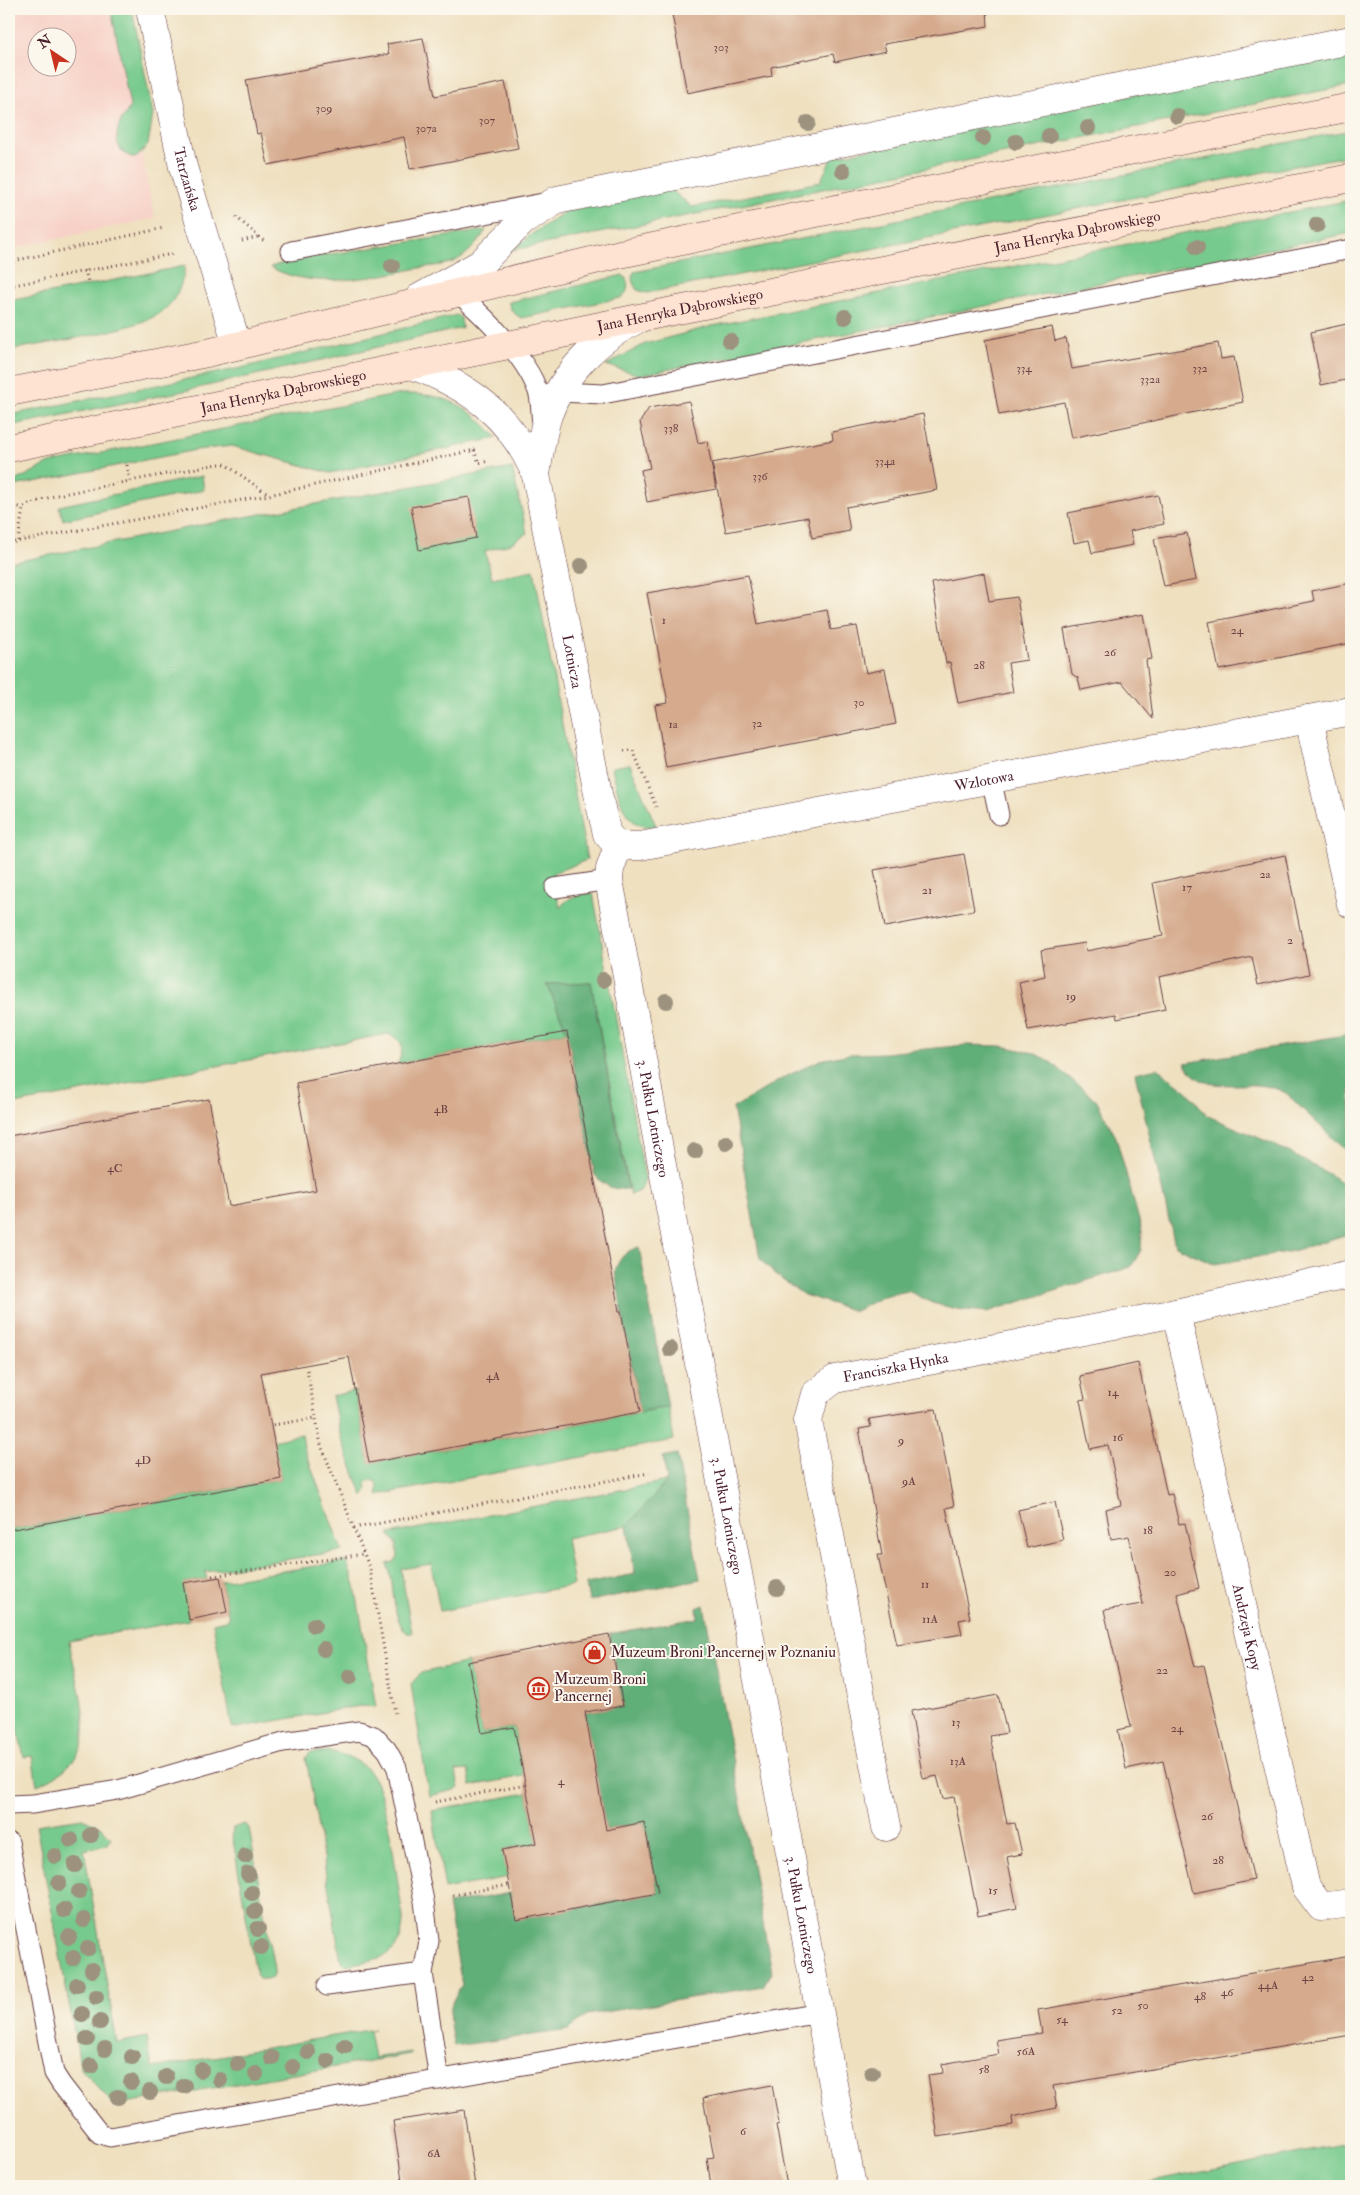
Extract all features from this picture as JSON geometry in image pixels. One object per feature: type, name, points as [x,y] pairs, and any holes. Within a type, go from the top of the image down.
[{"type":"main road","points":[[9,392],[237,345],[547,270],[806,215],[1351,107]]},
{"type":"main road","name":"Jana Henryka Dąbrowskiego","points":[[9,448],[645,316],[1351,178]]},
{"type":"street","name":"Tatrzańska","points":[[150,9],[183,167],[237,345]]},
{"type":"street","points":[[409,304],[480,264],[523,221],[557,200],[1351,40]]},
{"type":"street","name":"Lotnicza","points":[[536,475],[548,414],[571,372],[587,354],[613,333],[645,316]]},
{"type":"street","name":"Lotnicza","points":[[411,365],[436,374],[460,386],[486,405],[514,435],[527,454],[536,475],[600,804],[607,834],[618,846]]},
{"type":"street","name":"Wzlotowa","points":[[618,846],[640,846],[1351,711]]},
{"type":"street","points":[[1309,719],[1351,904]]},
{"type":"street","name":"3. Pułku Lotniczego","points":[[618,846],[610,869],[609,880],[852,2186]]},
{"type":"street","name":"Franciszka Hynka","points":[[886,1827],[808,1420],[815,1394],[835,1379],[1176,1313],[1351,1274]]},
{"type":"street","name":"Andrzeja Kopy","points":[[1176,1313],[1306,1887],[1321,1908],[1351,1903]]},
{"type":"lane","points":[[291,251],[557,200]]},
{"type":"lane","points":[[559,392],[603,394],[1351,249]]},
{"type":"lane","points":[[457,292],[487,319],[526,369],[538,395],[543,435]]},
{"type":"lane","points":[[991,778],[998,815]]},
{"type":"lane","points":[[555,888],[609,880]]},
{"type":"lane","points":[[9,1805],[32,1804],[118,1790],[283,1742],[359,1731],[374,1736],[387,1750],[397,1768],[424,1900],[429,1941],[423,1973],[439,2080]]},
{"type":"lane","points":[[9,1842],[54,2073],[60,2084],[100,2134],[110,2137],[820,2013]]},
{"type":"lane","points":[[327,1986],[423,1973]]},
{"type":"path","points":[[234,215],[269,244],[291,251]]},
{"type":"path","points":[[9,262],[173,226]]},
{"type":"path","points":[[9,286],[163,255]]},
{"type":"path","points":[[85,270],[88,282]]},
{"type":"path","points":[[9,543],[269,495],[474,450]]},
{"type":"path","points":[[18,541],[23,508],[29,504],[57,495],[200,466],[225,464],[269,495]]},
{"type":"path","points":[[127,465],[130,481]]},
{"type":"path","points":[[9,504],[23,508]]},
{"type":"path","points":[[307,1370],[321,1445],[370,1569],[395,1715],[387,1750]]},
{"type":"path","points":[[273,1425],[316,1418]]},
{"type":"path","points":[[354,1528],[649,1473]]},
{"type":"path","points":[[212,1576],[364,1554]]},
{"type":"path","points":[[405,1807],[526,1785]]},
{"type":"path","points":[[424,1900],[509,1885]]},
{"type":"shaded area","points":[[9,9],[111,9],[155,218],[9,249]]},
{"type":"green space","points":[[111,9],[132,9],[153,114],[148,145],[136,158],[125,154],[117,140],[120,123],[130,106]]},
{"type":"green space","points":[[1351,50],[1351,85],[513,250],[532,234],[566,211],[669,188],[692,207],[820,182],[832,157]]},
{"type":"green space","points":[[1351,130],[1351,155],[647,293],[637,290],[632,281],[634,272]]},
{"type":"green space","points":[[1351,200],[1351,233],[640,375],[606,365],[645,344],[712,326]]},
{"type":"green space","points":[[486,230],[472,249],[453,262],[383,275],[343,280],[305,279],[270,267],[293,260]]},
{"type":"green space","points":[[185,266],[183,278],[176,296],[169,306],[153,317],[115,330],[9,350],[9,301]]},
{"type":"green space","points":[[623,275],[627,280],[628,287],[626,293],[621,298],[522,318],[513,312],[509,305],[509,302]]},
{"type":"green space","points":[[457,315],[461,318],[462,328],[189,390],[9,426],[9,415],[241,368]]},
{"type":"green space","points":[[401,394],[431,396],[455,403],[476,417],[497,438],[330,473],[232,446],[196,450],[9,487],[9,484],[50,463]]},
{"type":"green space","points":[[512,468],[527,533],[510,544],[485,551],[492,578],[534,570],[587,860],[553,873],[560,908],[578,895],[593,893],[645,1179],[641,1190],[630,1195],[591,982],[547,984],[567,1032],[398,1064],[402,1046],[398,1040],[388,1034],[9,1105],[9,563],[212,523]]},
{"type":"green space","points":[[202,476],[204,490],[63,520],[59,506]]},
{"type":"green space","points":[[630,764],[656,826],[645,826],[636,823],[629,817],[624,808],[612,767]]},
{"type":"green space","points":[[591,982],[628,1189],[610,1187],[595,1175],[567,1032],[547,984]]},
{"type":"green space","points":[[1350,1034],[1351,1156],[1286,1093],[1262,1086],[1214,1084],[1194,1075],[1185,1063]]},
{"type":"green space","points":[[966,1045],[1002,1046],[1034,1053],[1052,1063],[1096,1100],[1116,1137],[1142,1231],[1141,1250],[1131,1267],[987,1312],[957,1309],[932,1303],[908,1291],[884,1296],[855,1311],[804,1295],[781,1279],[760,1259],[733,1108],[785,1077],[820,1060],[850,1054],[885,1053]]},
{"type":"green space","points":[[1157,1068],[1187,1091],[1208,1116],[1271,1143],[1329,1174],[1351,1189],[1351,1233],[1293,1251],[1215,1264],[1175,1246],[1135,1073]]},
{"type":"green space","points":[[639,1247],[668,1407],[640,1412],[615,1272],[623,1256]]},
{"type":"green space","points":[[355,1391],[369,1463],[668,1407],[674,1440],[377,1495],[378,1487],[375,1481],[370,1480],[366,1484],[367,1490],[363,1496],[341,1438],[332,1396]]},
{"type":"green space","points":[[302,1434],[304,1448],[342,1551],[205,1572],[207,1579],[184,1583],[189,1620],[69,1641],[84,1719],[83,1741],[76,1756],[65,1769],[37,1785],[32,1756],[24,1757],[9,1693],[9,1530],[281,1479],[273,1441]]},
{"type":"green space","points":[[677,1454],[700,1579],[589,1601],[586,1584],[635,1574],[627,1526],[667,1481],[663,1457]]},
{"type":"green space","points":[[667,1481],[627,1526],[566,1538],[574,1585],[440,1611],[431,1564],[401,1569],[412,1633],[407,1633],[402,1626],[396,1610],[392,1581],[387,1564],[394,1562],[398,1556],[396,1543],[389,1534]]},
{"type":"green space","points":[[346,1561],[355,1585],[376,1707],[360,1706],[236,1728],[232,1727],[213,1623],[229,1619],[221,1581]]},
{"type":"green space","points":[[704,1605],[772,1972],[763,1986],[587,2015],[569,2030],[454,2046],[450,2014],[453,2001],[462,1986],[448,1904],[511,1893],[516,1920],[658,1893],[644,1822],[606,1830],[585,1712],[623,1706],[609,1634],[698,1618],[697,1608]]},
{"type":"green space","points":[[468,1662],[482,1733],[514,1727],[524,1776],[471,1786],[468,1770],[456,1771],[459,1789],[429,1796],[411,1684],[421,1673]]},
{"type":"green space","points":[[328,1751],[357,1761],[367,1769],[377,1785],[387,1820],[403,1916],[399,1941],[388,1954],[369,1961],[346,1965],[341,1961],[306,1758],[310,1753]]},
{"type":"green space","points":[[527,1793],[537,1843],[502,1850],[508,1877],[445,1889],[432,1811]]},
{"type":"green space","points":[[83,1818],[101,1827],[111,1838],[106,1845],[84,1850],[117,2043],[147,2037],[152,2068],[374,2029],[369,2031],[374,2058],[410,2052],[410,2054],[114,2105],[81,2069],[36,1825]]},
{"type":"green space","points":[[244,1824],[249,1828],[274,1969],[274,1976],[270,1979],[260,1979],[256,1974],[232,1834],[233,1828]]},
{"type":"green space","points":[[1351,2143],[1351,2186],[1130,2186]]},
{"type":"building","points":[[671,9],[987,9],[988,26],[884,44],[886,51],[835,62],[833,54],[771,67],[772,76],[687,93]]},
{"type":"building","points":[[423,38],[435,96],[505,82],[518,148],[410,169],[404,137],[268,165],[261,133],[257,134],[246,80],[389,54],[387,44]]},
{"type":"building","points":[[1351,323],[1351,379],[1321,385],[1311,332]]},
{"type":"building","points":[[1052,327],[1055,341],[1066,338],[1072,369],[1218,343],[1221,359],[1234,357],[1243,402],[1071,438],[1064,402],[999,415],[985,340]]},
{"type":"building","points":[[689,401],[698,443],[707,441],[716,489],[647,502],[641,470],[650,468],[640,422],[649,408]]},
{"type":"building","points":[[923,414],[937,490],[846,507],[850,531],[812,538],[808,517],[726,532],[712,463],[833,440],[832,432]]},
{"type":"building","points":[[1158,495],[1164,524],[1130,531],[1133,545],[1092,553],[1089,540],[1074,543],[1068,513]]},
{"type":"building","points":[[469,497],[476,538],[419,550],[411,507]]},
{"type":"building","points":[[1187,533],[1196,580],[1164,586],[1154,539]]},
{"type":"building","points":[[984,573],[989,601],[1017,597],[1027,660],[1008,663],[1013,692],[958,703],[950,662],[946,663],[932,583]]},
{"type":"building","points":[[748,575],[758,624],[827,610],[831,630],[857,626],[866,673],[885,669],[896,724],[666,768],[655,705],[668,703],[647,593]]},
{"type":"building","points":[[1351,583],[1351,643],[1219,670],[1209,622],[1314,601],[1312,591]]},
{"type":"building","points":[[1144,614],[1152,659],[1146,660],[1153,719],[1122,682],[1081,690],[1078,678],[1072,674],[1064,629]]},
{"type":"building","points":[[964,854],[974,910],[885,927],[874,870]]},
{"type":"building","points":[[1285,855],[1309,974],[1258,985],[1252,957],[1159,977],[1165,1009],[1117,1019],[1116,1014],[1028,1030],[1019,982],[1045,976],[1041,950],[1085,943],[1086,951],[1163,936],[1153,883]]},
{"type":"building","points":[[567,1032],[619,1311],[621,1311],[640,1412],[369,1463],[349,1357],[261,1373],[281,1479],[9,1530],[9,1136],[209,1099],[229,1206],[316,1190],[296,1083]]},
{"type":"building","points":[[1138,1363],[1167,1495],[1172,1494],[1179,1524],[1185,1523],[1199,1588],[1177,1594],[1195,1667],[1204,1665],[1254,1880],[1194,1893],[1163,1761],[1126,1769],[1118,1730],[1131,1727],[1104,1610],[1143,1604],[1129,1536],[1111,1539],[1106,1509],[1121,1505],[1108,1445],[1090,1449],[1080,1400],[1085,1399],[1080,1376]]},
{"type":"building","points":[[936,1409],[954,1506],[946,1508],[970,1618],[959,1620],[962,1634],[897,1645],[878,1555],[882,1555],[859,1429],[871,1427],[869,1419]]},
{"type":"building","points":[[1055,1502],[1063,1540],[1027,1548],[1018,1510]]},
{"type":"building","points":[[220,1577],[227,1612],[189,1620],[183,1583]]},
{"type":"building","points":[[609,1634],[623,1706],[585,1712],[606,1830],[644,1822],[658,1893],[516,1920],[502,1850],[537,1843],[514,1727],[482,1733],[468,1662]]},
{"type":"building","points":[[998,1695],[1007,1733],[990,1736],[1007,1824],[1015,1823],[1022,1854],[1007,1857],[1017,1908],[978,1916],[954,1797],[943,1799],[937,1776],[923,1779],[911,1711]]},
{"type":"building","points":[[1351,1956],[1351,2035],[1053,2086],[1057,2108],[1012,2117],[1013,2125],[938,2137],[928,2075],[943,2073],[942,2064],[999,2054],[996,2040],[1042,2033],[1038,2010]]},
{"type":"building","points":[[772,2085],[779,2124],[776,2125],[787,2186],[711,2186],[707,2158],[714,2157],[703,2098]]},
{"type":"building","points":[[464,2110],[475,2186],[403,2186],[393,2121]]},
{"type":"place","name":"Muzeum Broni Pancernej w Poznaniu","points":[[595,1652]]},
{"type":"place","name":"Muzeum Broni Pancernej","points":[[538,1688]]}]
